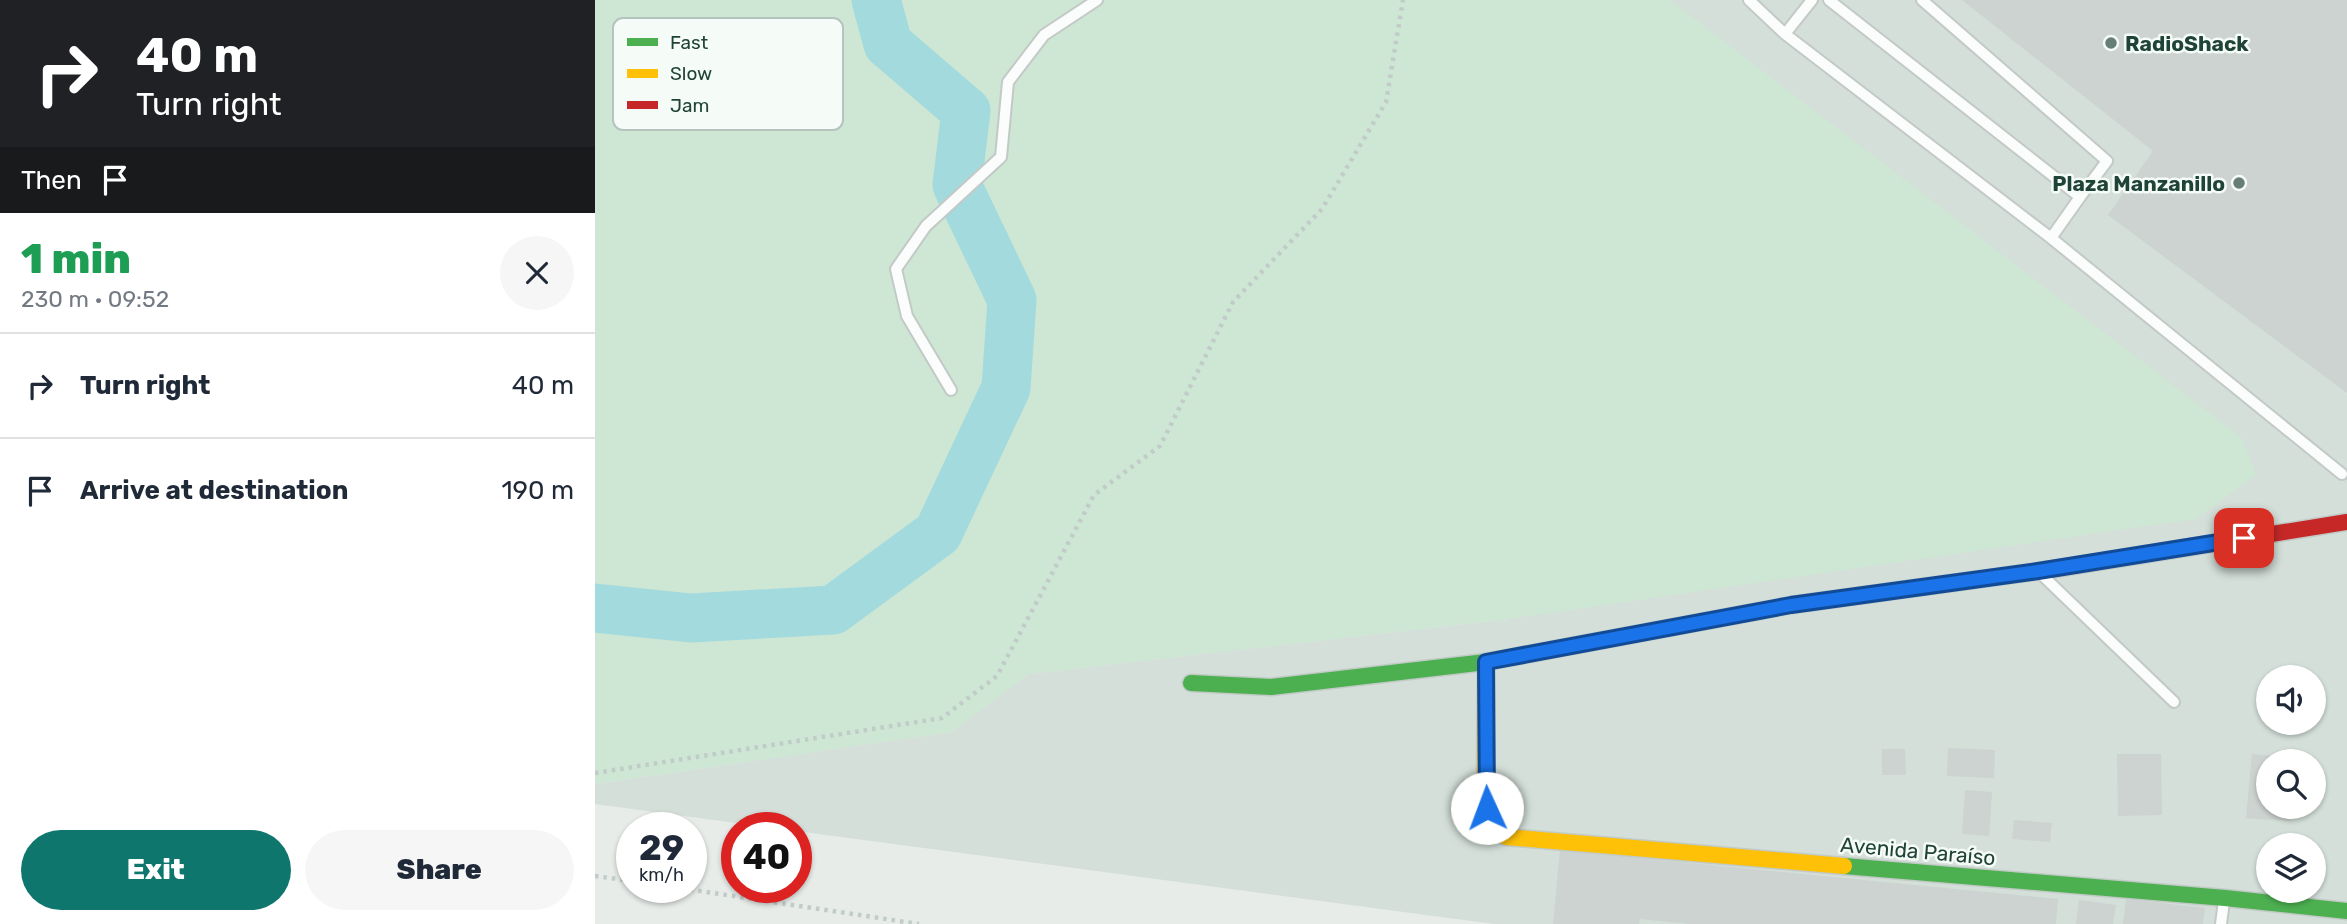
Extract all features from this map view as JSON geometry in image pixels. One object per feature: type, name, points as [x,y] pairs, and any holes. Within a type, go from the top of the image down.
[{"type":"street","points":[[1191,683],[1271,688],[1486,662],[1791,605],[2038,571],[2347,522]]},
{"type":"street","name":"Avenida Paraíso","points":[[1486,662],[1485,790],[1488,827],[1506,836],[2225,898],[2347,911]]},
{"type":"lane","points":[[951,390],[907,316],[896,269],[926,226],[1001,157],[1008,82],[1044,35],[1097,0]]},
{"type":"lane","points":[[1749,0],[1785,34],[2051,238],[2342,474]]},
{"type":"lane","points":[[1785,34],[1812,0]]},
{"type":"lane","points":[[1829,0],[2080,197]]},
{"type":"lane","points":[[1922,0],[2107,161],[2051,238]]},
{"type":"lane","points":[[2038,571],[2175,702]]},
{"type":"lane","points":[[2221,924],[2225,898]]},
{"type":"path","points":[[595,773],[942,718],[996,676],[1094,495],[1160,446],[1233,302],[1322,209],[1386,102],[1402,0]]},
{"type":"path","points":[[595,876],[616,879]]},
{"type":"path","points":[[707,892],[919,924]]},
{"type":"shaded area","points":[[1484,0],[2347,0],[2347,924],[1494,924],[812,833],[812,812],[721,812],[721,821],[707,819],[707,812],[655,812],[595,804],[595,784],[951,732],[1028,674],[1509,619]]},
{"type":"green space","points":[[595,0],[1670,0],[2242,438],[2256,475],[2196,519],[1509,619],[1029,674],[952,732],[595,784]]},
{"type":"building","name":"Plaza Manzanillo","points":[[1962,0],[2347,0],[2347,393],[2108,215],[2153,151]]},
{"type":"building","points":[[1948,748],[1995,750],[1994,778],[1947,776]]},
{"type":"building","points":[[1882,749],[1905,749],[1906,775],[1882,775]]},
{"type":"building","points":[[2117,754],[2161,754],[2162,815],[2118,816]]},
{"type":"building","points":[[2252,754],[2256,754],[2256,819],[2246,818]]},
{"type":"building","points":[[1965,790],[1992,792],[1989,836],[1962,834]]},
{"type":"building","points":[[2014,820],[2052,823],[2050,842],[2012,839]]},
{"type":"building","points":[[1560,850],[2058,899],[2056,924],[1690,924],[1640,919],[1639,924],[1553,924]]},
{"type":"building","points":[[2126,899],[2205,908],[2203,924],[2123,924]]},
{"type":"building","points":[[2079,900],[2116,905],[2113,924],[2076,924]]},
{"type":"waterway","points":[[595,608],[691,618],[833,610],[938,533],[1006,388],[1012,300],[957,185],[966,111],[888,44],[876,0]]},
{"type":"traffic: fast","points":[[1191,683],[1271,687],[1486,662],[1738,615]]},
{"type":"traffic: fast","points":[[1844,866],[2347,911]]},
{"type":"traffic: slow","points":[[1738,615],[1791,605],[2047,570]]},
{"type":"traffic: slow","points":[[1486,662],[1485,790],[1488,826],[1506,837],[1844,866]]},
{"type":"traffic: jam","points":[[2047,570],[2347,522]]},
{"type":"place","name":"RadioShack","points":[[2111,43]]},
{"type":"place","name":"Plaza Manzanillo","points":[[2239,183]]},
{"type":"route","points":[[1487,808],[1486,662],[1791,605],[2038,571],[2244,538]]}]
